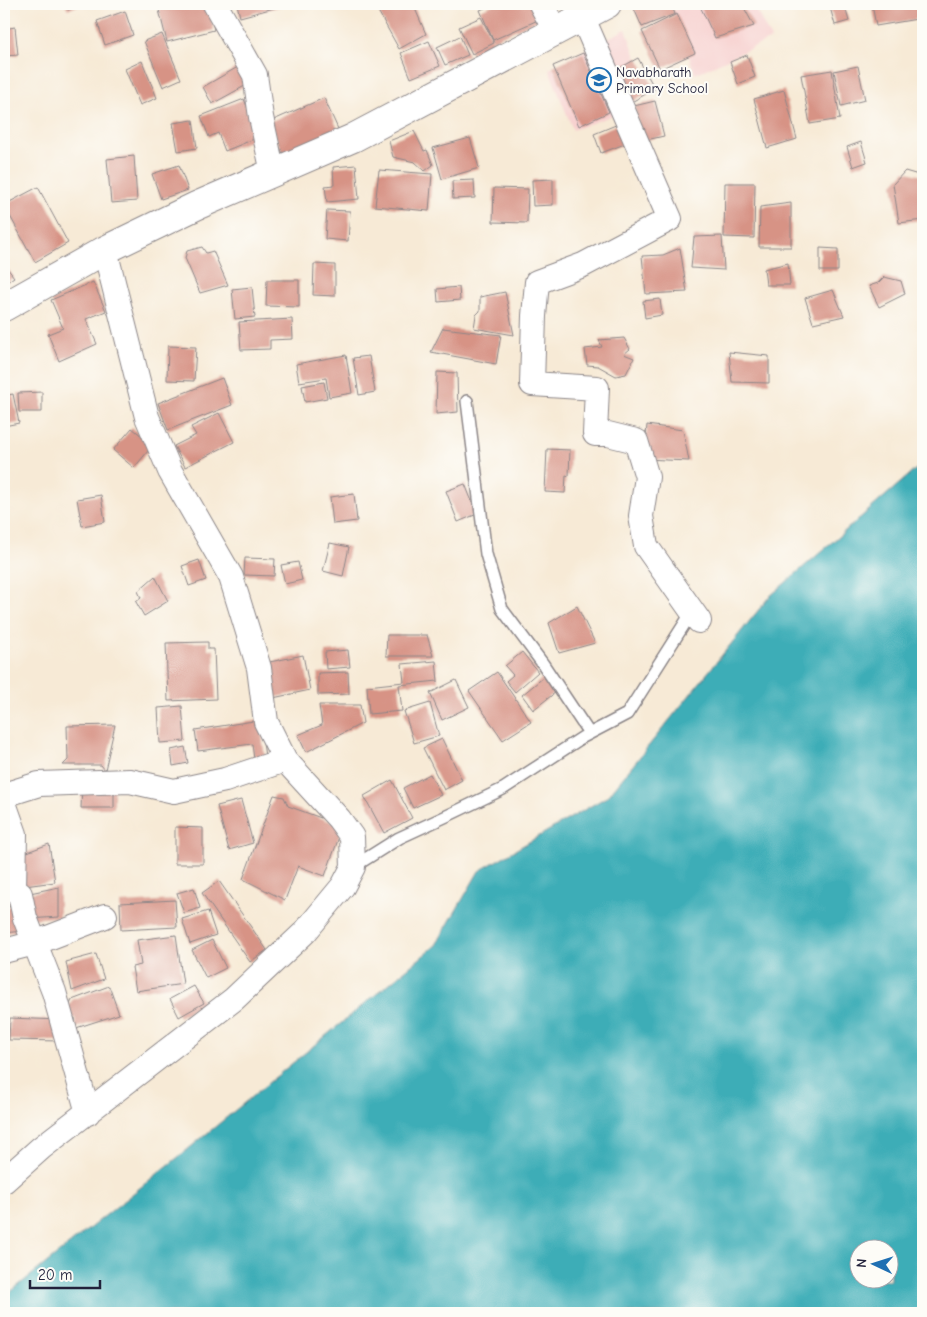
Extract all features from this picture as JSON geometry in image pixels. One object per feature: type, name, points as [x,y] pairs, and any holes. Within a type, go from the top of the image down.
[{"type":"main road","points":[[4,307],[105,250],[196,206],[353,138],[607,4]]},
{"type":"street","points":[[215,4],[255,75],[260,117],[273,172]]},
{"type":"street","points":[[541,4],[555,30]]},
{"type":"street","points":[[582,16],[670,220],[583,265],[536,282],[532,384],[597,388],[595,434],[608,434],[636,441],[647,477],[641,516],[646,546],[695,617]]},
{"type":"street","points":[[4,1181],[41,1148],[234,1000],[305,932],[343,886],[353,867],[352,837],[339,819],[285,760],[266,722],[259,668],[231,577],[170,471],[148,417],[105,250]]},
{"type":"street","points":[[4,795],[39,784],[130,781],[174,791],[225,780],[285,760]]},
{"type":"street","points":[[4,803],[15,834],[14,890],[20,894],[25,918],[54,992],[88,1113]]},
{"type":"street","points":[[4,951],[35,943],[105,916]]},
{"type":"lane","points":[[466,401],[486,554],[502,609],[543,664],[589,733]]},
{"type":"lane","points":[[353,867],[399,838],[503,789],[589,733],[626,714],[695,617]]},
{"type":"shaded area","points":[[684,4],[753,4],[771,39],[695,74],[673,11]]},
{"type":"shaded area","name":"Navabharath Primary School","points":[[626,29],[648,91],[616,114],[573,130],[549,69]]},
{"type":"water","points":[[923,463],[923,1313],[4,1313],[4,1297],[187,1150],[436,945],[479,871],[608,796],[769,597]]},
{"type":"building","points":[[65,4],[81,4],[68,10]]},
{"type":"building","points":[[169,4],[208,4],[214,30],[167,42],[158,6]]},
{"type":"building","points":[[237,4],[289,4],[240,17]]},
{"type":"building","points":[[388,4],[413,4],[426,34],[399,49],[378,11]]},
{"type":"building","points":[[494,4],[531,4],[538,20],[493,40],[480,10]]},
{"type":"building","points":[[632,4],[671,4],[675,14],[642,27]]},
{"type":"building","points":[[699,4],[742,4],[754,26],[715,38]]},
{"type":"building","points":[[829,4],[844,4],[849,21],[835,25]]},
{"type":"building","points":[[872,4],[923,4],[923,18],[876,26]]},
{"type":"building","points":[[125,11],[133,35],[105,45],[97,21]]},
{"type":"building","points":[[677,14],[695,53],[660,69],[642,31]]},
{"type":"building","points":[[481,17],[494,43],[472,54],[459,27]]},
{"type":"building","points":[[15,27],[18,55],[4,56],[4,29]]},
{"type":"building","points":[[162,34],[181,79],[163,87],[144,41]]},
{"type":"building","points":[[460,36],[468,55],[445,65],[437,47]]},
{"type":"building","points":[[429,41],[440,66],[411,78],[401,53]]},
{"type":"building","points":[[583,53],[609,112],[579,126],[553,66]]},
{"type":"building","points":[[747,55],[755,77],[738,84],[730,62]]},
{"type":"building","points":[[638,58],[655,89],[626,105],[609,74]]},
{"type":"building","points":[[142,61],[157,98],[140,105],[125,69]]},
{"type":"building","points":[[243,64],[252,82],[212,104],[203,87]]},
{"type":"building","points":[[858,66],[865,100],[841,106],[834,71]]},
{"type":"building","points":[[832,70],[840,119],[810,124],[801,75]]},
{"type":"building","points":[[784,90],[797,139],[767,148],[754,99]]},
{"type":"building","points":[[324,98],[338,129],[283,154],[269,122]]},
{"type":"building","points":[[244,99],[259,137],[225,151],[218,133],[209,137],[201,116]]},
{"type":"building","points":[[655,101],[664,136],[642,141],[634,106]]},
{"type":"building","points":[[193,120],[197,148],[178,151],[173,123]]},
{"type":"building","points":[[623,122],[630,142],[601,153],[594,134]]},
{"type":"building","points":[[414,131],[424,151],[427,150],[433,165],[425,171],[415,162],[393,157],[389,141]]},
{"type":"building","points":[[470,138],[479,168],[442,179],[433,148]]},
{"type":"building","points":[[861,142],[867,162],[853,167],[847,147]]},
{"type":"building","points":[[134,156],[137,201],[111,203],[107,159]]},
{"type":"building","points":[[179,165],[188,190],[161,199],[152,174]]},
{"type":"building","points":[[356,165],[359,199],[327,202],[325,186],[334,185],[333,167]]},
{"type":"building","points":[[379,170],[432,174],[429,211],[375,206]]},
{"type":"building","points":[[905,171],[922,176],[923,220],[899,223],[893,184]]},
{"type":"building","points":[[553,179],[553,205],[533,206],[532,180]]},
{"type":"building","points":[[474,180],[475,198],[453,199],[452,181]]},
{"type":"building","points":[[725,183],[755,183],[754,238],[724,237]]},
{"type":"building","points":[[38,187],[68,243],[35,262],[4,205]]},
{"type":"building","points":[[494,188],[528,189],[527,223],[493,222]]},
{"type":"building","points":[[791,203],[791,247],[759,247],[760,207]]},
{"type":"building","points":[[327,210],[350,211],[348,241],[325,239]]},
{"type":"building","points":[[722,236],[724,270],[691,268],[694,237]]},
{"type":"building","points":[[202,247],[206,253],[213,251],[228,285],[200,293],[185,258],[187,251]]},
{"type":"building","points":[[680,248],[687,292],[646,294],[642,256],[663,255]]},
{"type":"building","points":[[820,248],[838,249],[838,271],[820,271]]},
{"type":"building","points":[[788,263],[790,285],[766,285],[764,269]]},
{"type":"building","points":[[4,264],[14,277],[4,284]]},
{"type":"building","points":[[314,264],[335,265],[335,296],[313,295]]},
{"type":"building","points":[[884,277],[901,281],[905,294],[879,307],[869,286],[878,283]]},
{"type":"building","points":[[267,280],[299,280],[299,307],[266,306]]},
{"type":"building","points":[[93,282],[106,311],[86,319],[97,344],[59,361],[48,334],[63,328],[51,300]]},
{"type":"building","points":[[252,287],[255,317],[235,319],[232,289]]},
{"type":"building","points":[[459,287],[460,300],[438,302],[437,289]]},
{"type":"building","points":[[833,290],[844,316],[813,323],[805,298]]},
{"type":"building","points":[[505,292],[514,335],[474,328],[476,315],[480,311],[480,297]]},
{"type":"building","points":[[660,299],[662,315],[645,318],[643,301]]},
{"type":"building","points":[[292,319],[293,339],[270,340],[270,349],[241,350],[239,322]]},
{"type":"building","points":[[443,328],[501,335],[496,364],[431,352]]},
{"type":"building","points":[[624,338],[630,349],[624,354],[634,358],[626,374],[616,376],[598,366],[587,365],[585,349],[602,347],[599,340]]},
{"type":"building","points":[[168,346],[196,347],[194,381],[167,380]]},
{"type":"building","points":[[729,352],[769,356],[769,383],[732,382]]},
{"type":"building","points":[[346,355],[352,393],[329,397],[326,378],[299,382],[296,364]]},
{"type":"building","points":[[369,356],[375,392],[359,395],[353,358]]},
{"type":"building","points":[[437,372],[457,373],[458,412],[436,414]]},
{"type":"building","points":[[222,378],[232,405],[168,430],[158,403]]},
{"type":"building","points":[[324,382],[327,398],[305,402],[302,386]]},
{"type":"building","points":[[42,392],[42,412],[19,412],[18,393]]},
{"type":"building","points":[[13,394],[19,423],[4,426],[4,396]]},
{"type":"building","points":[[219,413],[234,442],[185,467],[174,446],[196,435],[191,427]]},
{"type":"building","points":[[647,425],[683,430],[689,461],[644,459]]},
{"type":"building","points":[[132,428],[153,445],[134,468],[113,450]]},
{"type":"building","points":[[547,449],[570,450],[569,476],[566,475],[565,493],[545,492]]},
{"type":"building","points":[[465,484],[477,514],[458,522],[446,491]]},
{"type":"building","points":[[354,494],[357,521],[333,524],[330,497]]},
{"type":"building","points":[[101,495],[105,522],[82,526],[77,499]]},
{"type":"building","points":[[330,543],[349,547],[343,576],[323,571]]},
{"type":"building","points":[[245,558],[275,559],[274,576],[244,575]]},
{"type":"building","points":[[199,560],[206,580],[189,586],[182,566]]},
{"type":"building","points":[[298,562],[302,580],[285,584],[281,565]]},
{"type":"building","points":[[155,576],[168,601],[144,616],[136,602],[141,598],[138,591]]},
{"type":"building","points":[[577,606],[595,643],[559,653],[549,623]]},
{"type":"building","points":[[387,635],[427,635],[433,656],[386,656]]},
{"type":"building","points":[[208,642],[208,649],[214,649],[216,699],[168,701],[166,643]]},
{"type":"building","points":[[348,650],[350,667],[326,669],[325,652]]},
{"type":"building","points":[[522,652],[538,672],[515,692],[506,681],[513,675],[505,666]]},
{"type":"building","points":[[303,655],[310,690],[273,698],[265,663]]},
{"type":"building","points":[[436,661],[438,681],[399,685],[402,711],[369,714],[367,686],[404,682],[402,664]]},
{"type":"building","points":[[348,672],[349,694],[318,695],[318,673]]},
{"type":"building","points":[[497,672],[531,722],[503,740],[469,691]]},
{"type":"building","points":[[544,677],[556,692],[533,710],[522,695]]},
{"type":"building","points":[[456,680],[469,707],[442,720],[430,693]]},
{"type":"building","points":[[430,703],[439,736],[414,743],[404,711]]},
{"type":"building","points":[[319,705],[360,705],[363,723],[306,752],[298,735],[322,725]]},
{"type":"building","points":[[182,706],[185,741],[160,743],[158,708]]},
{"type":"building","points":[[260,720],[265,757],[254,759],[252,744],[198,751],[195,730]]},
{"type":"building","points":[[115,725],[105,770],[101,765],[63,765],[68,760],[67,726]]},
{"type":"building","points":[[442,739],[462,780],[444,790],[423,748]]},
{"type":"building","points":[[185,747],[188,763],[173,766],[171,750]]},
{"type":"building","points":[[430,774],[441,795],[413,808],[403,788]]},
{"type":"building","points":[[392,780],[412,818],[384,833],[364,796]]},
{"type":"building","points":[[82,786],[114,787],[114,808],[81,808]]},
{"type":"building","points":[[274,795],[284,797],[288,806],[343,826],[325,876],[298,866],[285,900],[243,879]]},
{"type":"building","points":[[241,800],[253,843],[229,850],[217,806]]},
{"type":"building","points":[[175,827],[203,828],[203,864],[175,864]]},
{"type":"building","points":[[49,844],[55,882],[17,887],[19,855]]},
{"type":"building","points":[[219,881],[267,950],[250,962],[202,893]]},
{"type":"building","points":[[59,887],[59,917],[28,919],[25,894]]},
{"type":"building","points":[[194,888],[200,908],[184,913],[177,893]]},
{"type":"building","points":[[175,900],[177,927],[121,930],[120,903]]},
{"type":"building","points":[[22,906],[23,931],[4,933],[4,907]]},
{"type":"building","points":[[208,911],[216,935],[190,944],[182,919]]},
{"type":"building","points":[[176,935],[183,984],[136,991],[132,967],[141,965],[137,940]]},
{"type":"building","points":[[212,940],[226,968],[206,978],[192,950]]},
{"type":"building","points":[[96,954],[104,979],[72,991],[66,962]]},
{"type":"building","points":[[109,986],[119,1014],[76,1028],[75,1018],[69,1019],[68,1009],[72,1000]]},
{"type":"building","points":[[194,986],[204,1003],[179,1017],[170,999]]},
{"type":"building","points":[[10,1018],[60,1020],[60,1041],[9,1040]]},
{"type":"place","name":"Navabharath Primary School","points":[[599,80]]}]
